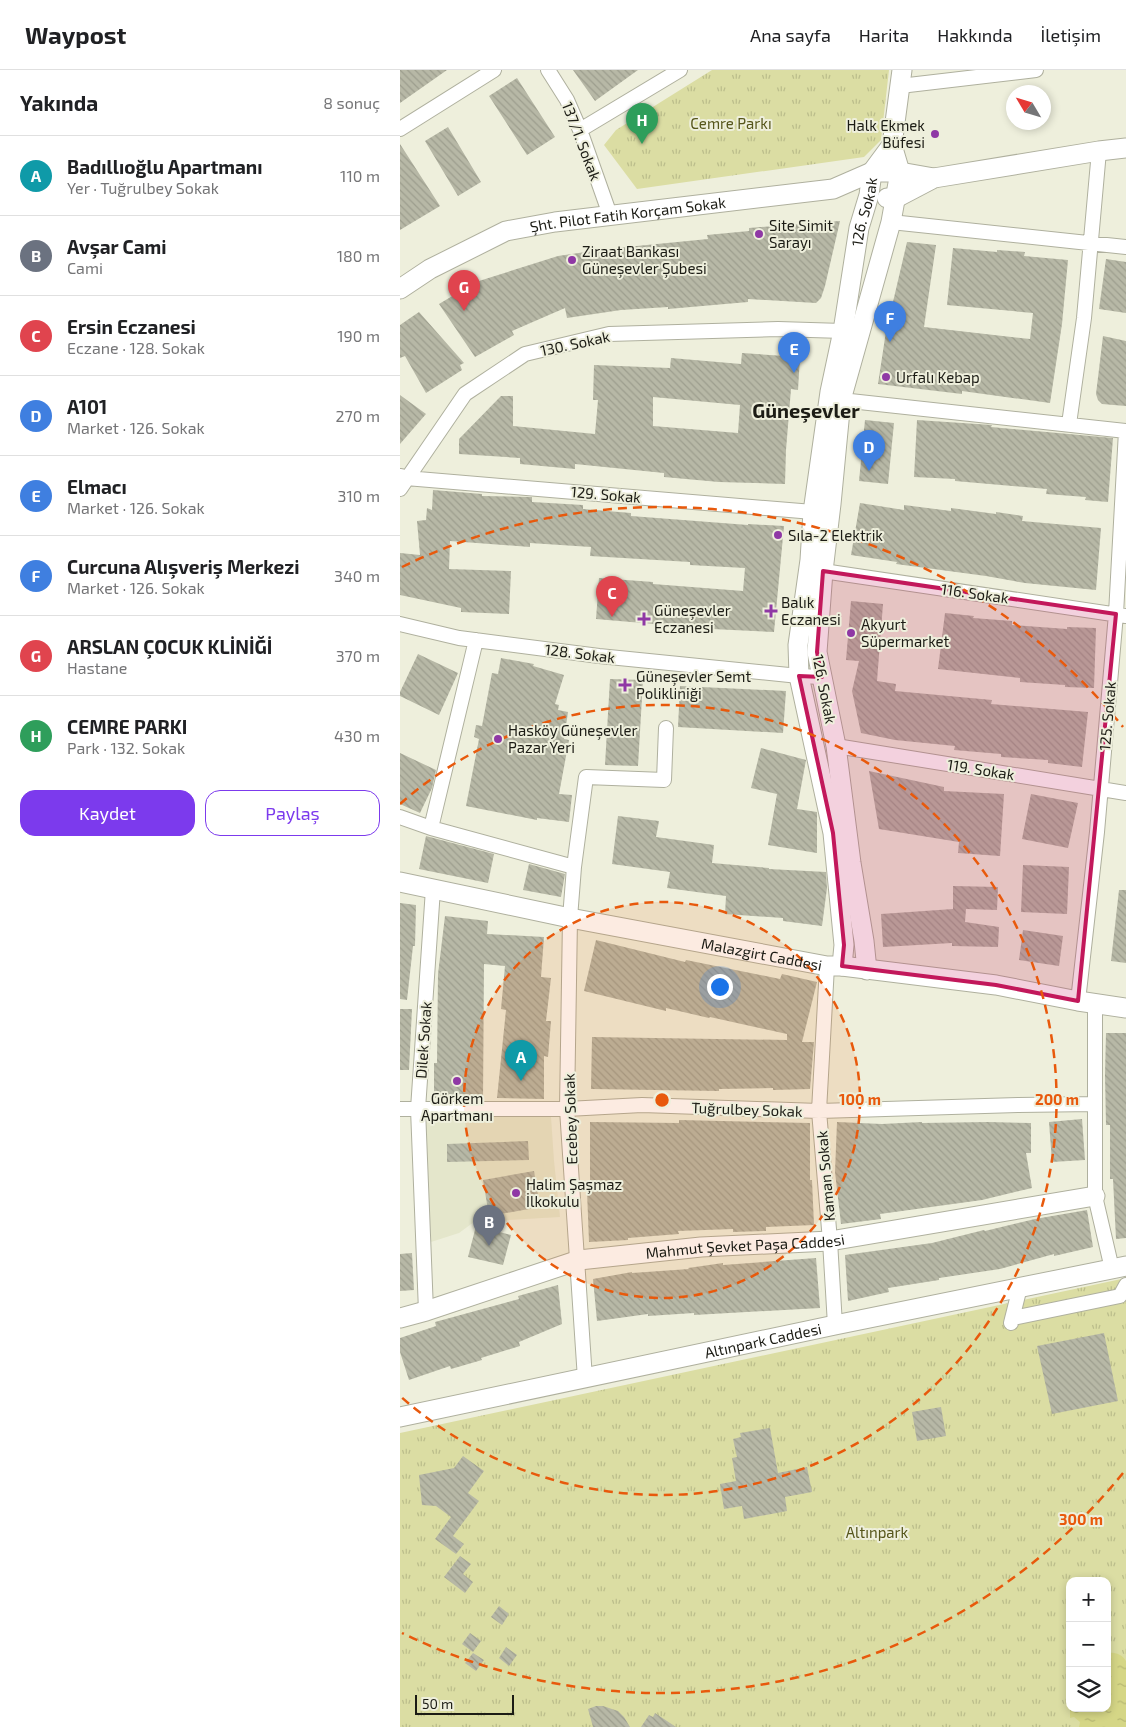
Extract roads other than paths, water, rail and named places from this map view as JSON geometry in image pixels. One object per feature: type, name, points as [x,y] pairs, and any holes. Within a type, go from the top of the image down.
[{"type":"street","points":[[400,128],[494,70]]},
{"type":"street","name":"137/1. Sokak","points":[[548,70],[567,100],[580,130],[610,215]]},
{"type":"street","points":[[580,130],[680,70]]},
{"type":"street","points":[[892,145],[901,78],[1036,70]]},
{"type":"street","name":"126. Sokak","points":[[867,970],[864,941],[850,863],[836,746],[817,652],[823,571],[832,504],[841,400],[891,222],[900,172],[892,145]]},
{"type":"street","name":"126. Sokak","points":[[834,966],[844,944],[833,833],[798,676],[798,645],[810,560],[813,512],[830,392],[843,331],[859,228],[869,195],[872,172],[892,145]]},
{"type":"street","points":[[833,189],[894,199],[934,178],[1126,148]]},
{"type":"street","points":[[1069,424],[1084,318],[1099,151]]},
{"type":"street","points":[[833,189],[872,172],[900,172],[934,178]]},
{"type":"street","name":"Şht. Pilot Fatih Korçam Sokak","points":[[400,282],[506,231],[555,222],[833,189]]},
{"type":"street","points":[[891,222],[1126,247]]},
{"type":"street","name":"Şht. Pilot Fatih Korçam Sokak","points":[[400,289],[430,269]]},
{"type":"street","name":"130. Sokak","points":[[402,481],[465,394],[525,354],[609,334],[778,330],[843,331]]},
{"type":"street","points":[[841,400],[1126,431]]},
{"type":"street","name":"125. Sokak","points":[[1119,1267],[1095,1196],[1094,1104],[1087,1002],[1101,788],[1121,615],[1126,431]]},
{"type":"street","name":"129. Sokak","points":[[402,481],[813,512]]},
{"type":"street","name":"116. Sokak","points":[[823,571],[1121,615]]},
{"type":"street","name":"128. Sokak","points":[[400,624],[459,638],[599,656],[822,677]]},
{"type":"street","points":[[431,828],[476,640]]},
{"type":"street","name":"Ecebey Sokak","points":[[585,1379],[568,1109],[570,918],[574,867],[586,777],[664,780],[666,728]]},
{"type":"street","name":"119. Sokak","points":[[836,746],[1126,793]]},
{"type":"street","points":[[400,817],[431,828],[574,867]]},
{"type":"street","name":"Malazgirt Caddesi","points":[[400,882],[570,918],[834,966],[996,985],[1126,1008]]},
{"type":"street","name":"Dilek Sokak","points":[[426,1311],[418,1109],[434,888]]},
{"type":"street","name":"Kaman Sokak","points":[[834,966],[819,1111],[835,1325]]},
{"type":"street","name":"Tuğrulbey Sokak","points":[[400,1108],[568,1109],[642,1105],[819,1111],[1094,1104]]},
{"type":"street","name":"Mahmut Şevket Paşa Caddesi","points":[[400,1318],[578,1260],[701,1247],[830,1241],[1095,1196]]},
{"type":"street","name":"Altınpark Caddesi","points":[[400,1418],[835,1325],[1119,1267]]},
{"type":"street","points":[[1020,1287],[1012,1321],[1120,1296],[1126,1285]]},
{"type":"water","points":[[1111,1653],[1122,1657],[1126,1661],[1126,1727],[1079,1727],[1080,1722],[1074,1717],[1070,1718],[1070,1712],[1111,1712]]},
{"type":"place","name":"Halk Ekmek Büfesi","points":[[935,134]]},
{"type":"place","name":"CEMRE PARKI","points":[[642,144]]},
{"type":"place","name":"Site Simit Sarayı","points":[[759,234]]},
{"type":"place","name":"Ziraat Bankası Güneşevler Şubesi","points":[[572,260]]},
{"type":"place","name":"ARSLAN ÇOCUK KLİNİĞİ","points":[[464,311]]},
{"type":"place","name":"Curcuna Alışveriş Merkezi","points":[[890,342]]},
{"type":"place","name":"Elmacı","points":[[794,373]]},
{"type":"place","name":"Urfalı Kebap","points":[[886,377]]},
{"type":"place","name":"A101","points":[[869,471]]},
{"type":"place","name":"Sıla-2 Elektrik","points":[[778,535]]},
{"type":"place","name":"Balık Eczanesi","points":[[771,611]]},
{"type":"place","name":"Ersin Eczanesi","points":[[612,617]]},
{"type":"place","name":"Güneşevler Eczanesi","points":[[644,619]]},
{"type":"place","name":"Akyurt Süpermarket","points":[[851,633]]},
{"type":"place","name":"Güneşevler Semt Polikliniği","points":[[625,685]]},
{"type":"place","name":"Hasköy Güneşevler Pazar Yeri","points":[[498,739]]},
{"type":"place","name":"Görkem Apartmanı","points":[[457,1081]]},
{"type":"place","name":"Badıllıoğlu Apartmanı","points":[[521,1081]]},
{"type":"place","name":"Halim Şaşmaz İlkokulu","points":[[516,1193]]},
{"type":"place","name":"Avşar Cami","points":[[489,1246]]},
{"type":"district","name":"Güneşevler","points":[[806,410]]},
{"type":"park label","name":"Cemre Parkı","points":[[731,123]]},
{"type":"park label","name":"Altınpark","points":[[877,1532]]}]
